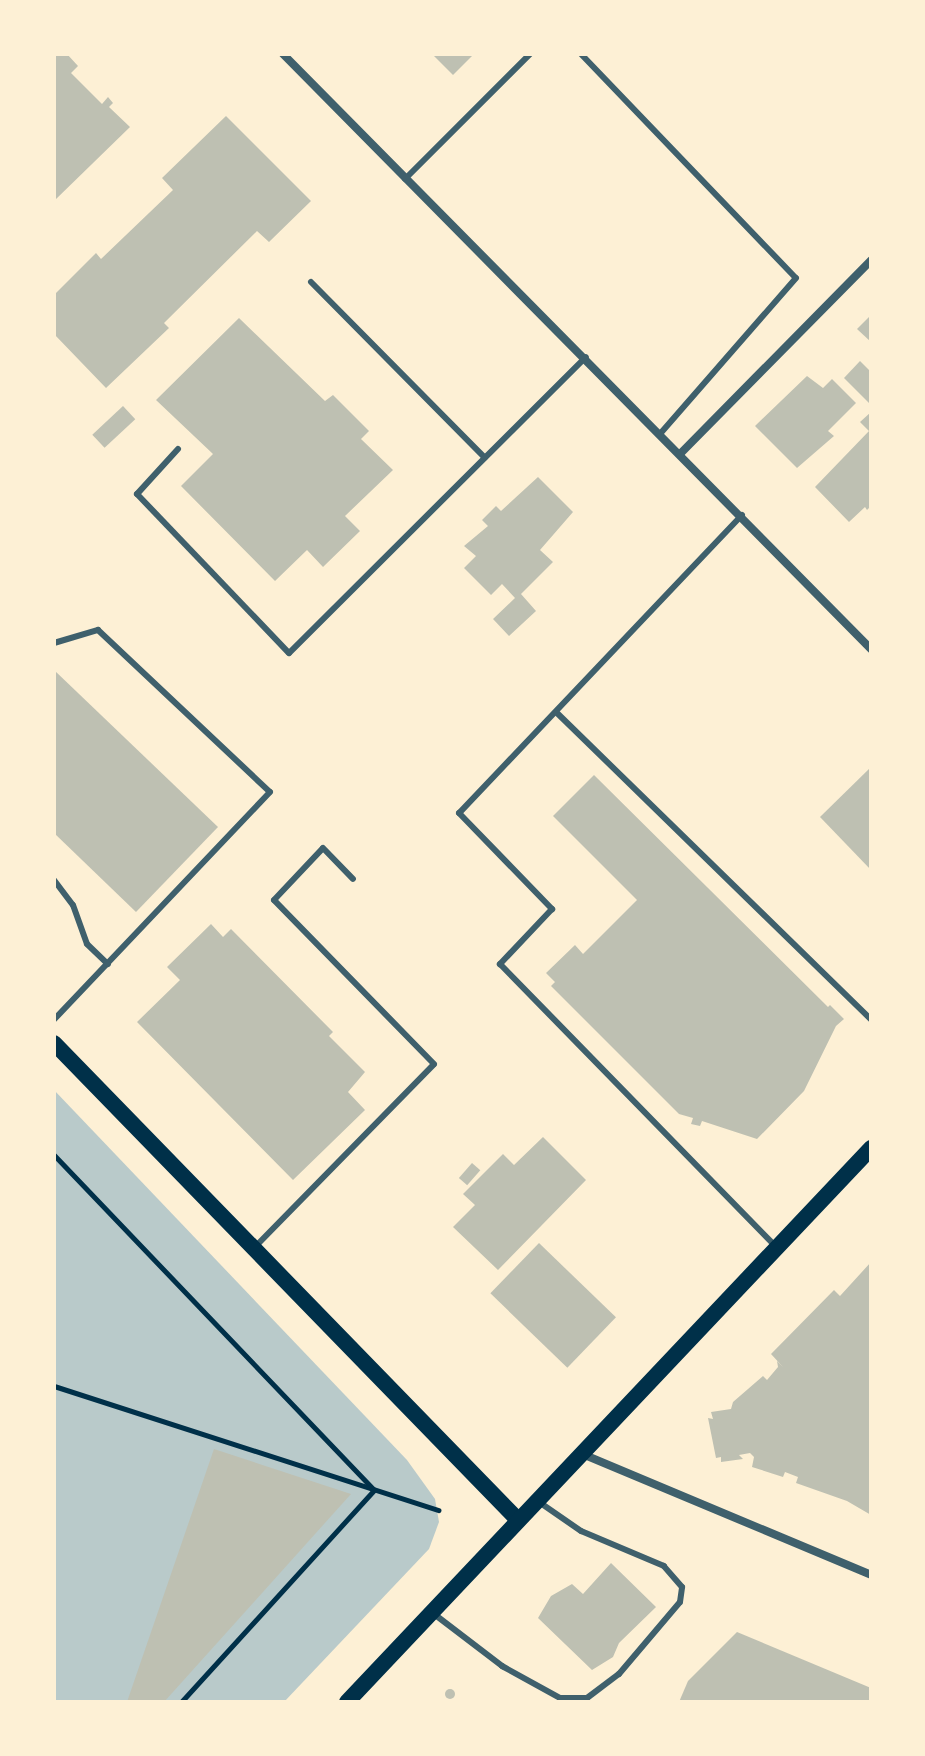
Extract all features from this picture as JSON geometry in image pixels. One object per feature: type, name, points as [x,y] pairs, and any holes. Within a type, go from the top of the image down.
[{"type":"main road","points":[[54,1043],[518,1520]]},
{"type":"main road","points":[[347,1702],[579,1453],[871,1148]]},
{"type":"street","points":[[283,54],[586,357],[871,649]]},
{"type":"street","points":[[680,454],[871,260]]},
{"type":"street","points":[[579,1453],[871,1575]]},
{"type":"lane","points":[[405,179],[530,54]]},
{"type":"lane","points":[[581,54],[796,278],[661,433]]},
{"type":"lane","points":[[311,282],[485,458]]},
{"type":"lane","points":[[178,449],[137,494],[289,653],[586,357]]},
{"type":"lane","points":[[742,515],[459,813],[552,909],[500,964],[776,1247]]},
{"type":"lane","points":[[54,643],[98,630],[270,792],[54,1020]]},
{"type":"lane","points":[[556,712],[871,1019]]},
{"type":"lane","points":[[254,1248],[434,1064],[274,900],[323,848],[353,879]]},
{"type":"lane","points":[[54,880],[73,905],[87,944],[108,964]]},
{"type":"lane","points":[[432,1612],[502,1666],[560,1698],[587,1698],[619,1674],[680,1602],[682,1587],[664,1566],[581,1531],[536,1500]]},
{"type":"path","points":[[54,1155],[374,1490]]},
{"type":"path","points":[[54,1386],[439,1510]]},
{"type":"path","points":[[181,1702],[374,1490]]},
{"type":"shaded area","points":[[54,1090],[407,1460],[435,1499],[439,1522],[429,1549],[284,1702],[54,1702]]},
{"type":"building","points":[[54,54],[67,54],[78,66],[71,73],[102,104],[108,97],[113,103],[109,107],[130,127],[54,201]]},
{"type":"building","points":[[432,54],[474,54],[453,75]]},
{"type":"building","points":[[226,116],[311,201],[269,242],[257,231],[164,323],[169,328],[106,388],[54,334],[54,295],[96,253],[101,259],[173,190],[162,178]]},
{"type":"building","points":[[871,315],[871,342],[857,329]]},
{"type":"building","points":[[239,318],[325,401],[333,395],[369,431],[361,439],[393,470],[345,516],[360,531],[323,567],[307,550],[275,581],[181,486],[213,454],[156,400]]},
{"type":"building","points":[[860,361],[871,372],[871,405],[844,378]]},
{"type":"building","points":[[807,376],[823,388],[832,379],[856,403],[828,431],[834,436],[797,468],[755,426]]},
{"type":"building","points":[[123,406],[135,419],[105,448],[92,435]]},
{"type":"building","points":[[871,412],[871,506],[867,510],[865,507],[849,522],[815,487],[869,431],[860,422]]},
{"type":"building","points":[[538,477],[573,512],[540,550],[553,562],[521,594],[536,611],[509,636],[493,619],[515,598],[502,584],[491,595],[464,568],[476,556],[464,546],[488,526],[482,520],[496,506],[501,511]]},
{"type":"building","points":[[54,670],[218,827],[136,912],[54,833]]},
{"type":"building","points":[[871,767],[871,870],[820,817]]},
{"type":"building","points":[[594,775],[828,1007],[830,1005],[844,1019],[836,1026],[804,1091],[757,1139],[702,1121],[700,1126],[691,1124],[693,1118],[679,1114],[551,986],[555,982],[546,973],[575,945],[583,954],[637,900],[553,816]]},
{"type":"building","points":[[211,924],[223,937],[231,929],[333,1032],[329,1036],[365,1072],[348,1092],[365,1110],[293,1180],[137,1022],[180,980],[167,967]]},
{"type":"building","points":[[543,1137],[586,1180],[498,1270],[453,1227],[475,1205],[463,1194],[503,1154],[514,1165]]},
{"type":"building","points":[[472,1163],[480,1170],[467,1185],[459,1178]]},
{"type":"building","points":[[539,1243],[616,1317],[567,1368],[490,1293]]},
{"type":"building","points":[[871,1262],[871,1515],[847,1501],[796,1483],[798,1477],[785,1472],[783,1477],[752,1467],[754,1457],[750,1453],[739,1455],[743,1459],[721,1462],[721,1457],[716,1458],[708,1418],[713,1419],[711,1412],[731,1409],[733,1402],[763,1376],[767,1380],[778,1367],[777,1361],[783,1367],[771,1354],[834,1290],[840,1296]]},
{"type":"building","points":[[214,1449],[351,1494],[164,1702],[127,1702]]},
{"type":"building","points":[[611,1563],[656,1607],[619,1643],[613,1657],[592,1670],[538,1618],[551,1596],[572,1584],[583,1594]]},
{"type":"building","points":[[737,1632],[871,1688],[871,1702],[679,1702],[688,1681]]},
{"type":"building","points":[[450,1689],[455,1694],[450,1699],[445,1694]]}]
